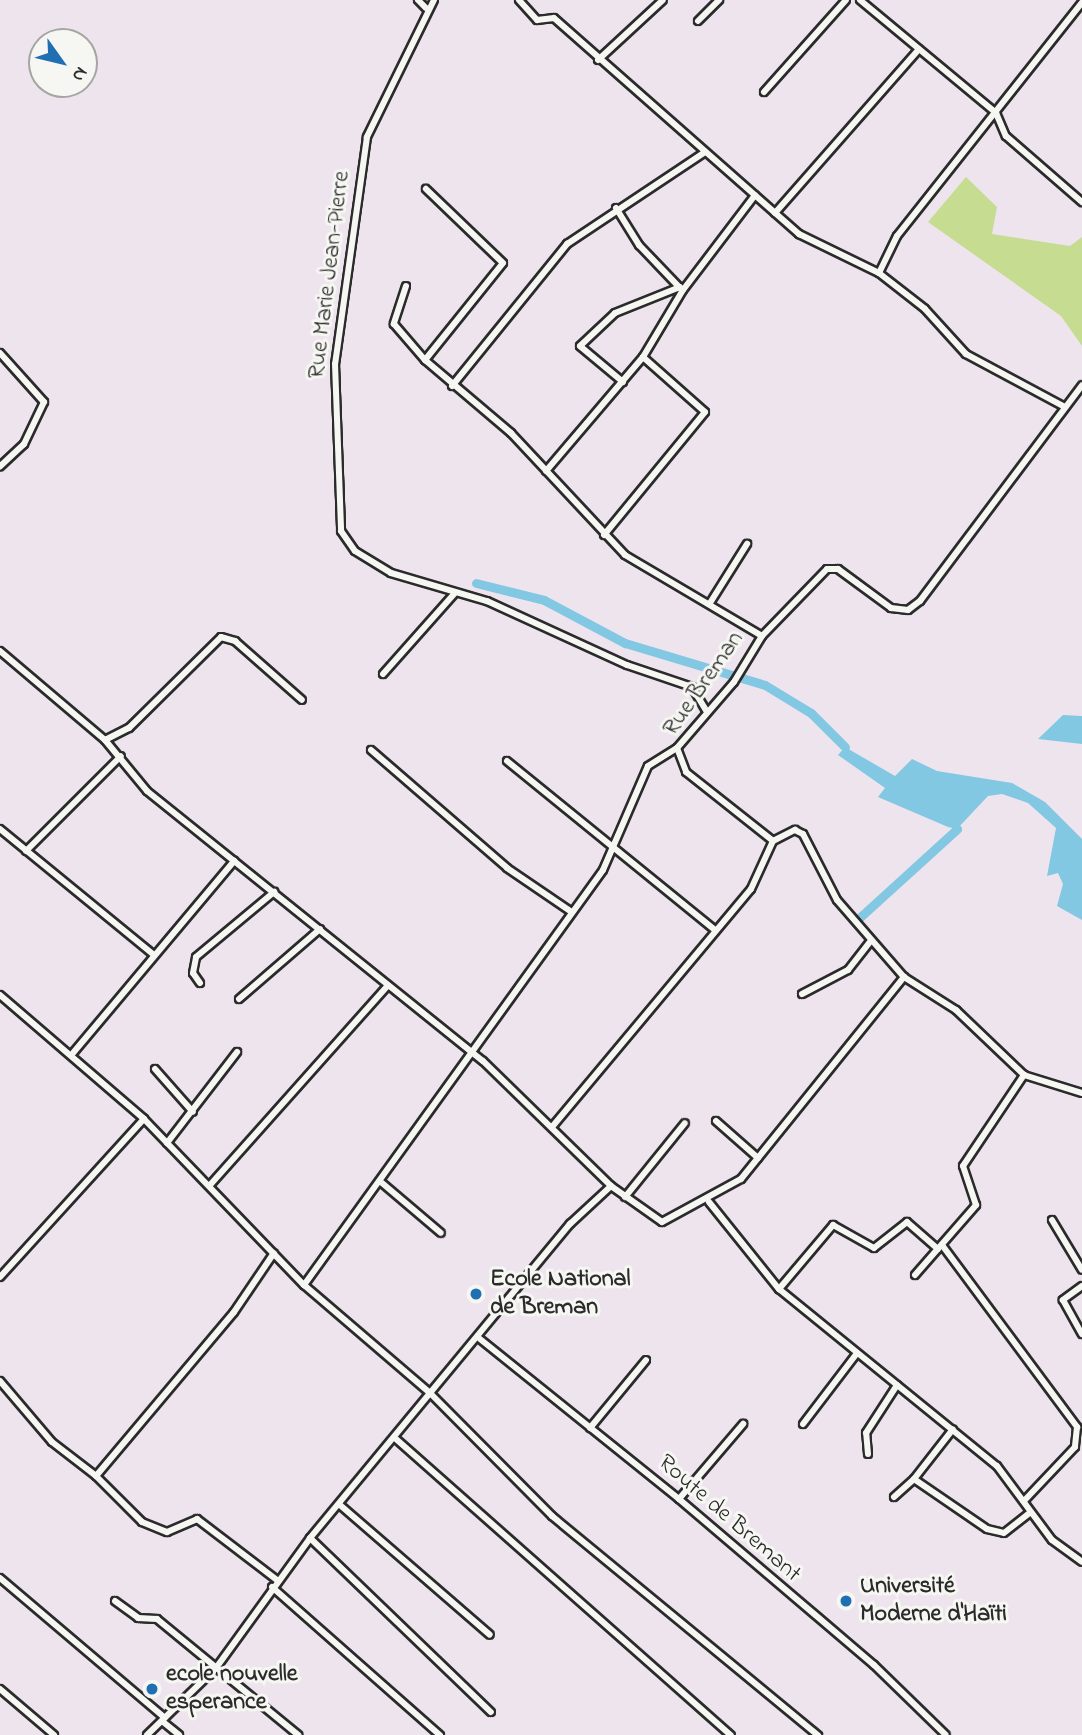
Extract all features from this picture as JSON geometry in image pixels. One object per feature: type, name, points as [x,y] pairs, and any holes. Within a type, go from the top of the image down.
[{"type":"street","points":[[418,0],[426,8]]},
{"type":"street","name":"Rue Marie Jean-Pierre","points":[[434,0],[426,8],[366,137],[335,364],[337,491],[341,531],[355,551],[391,573],[455,593],[692,687],[706,710]]},
{"type":"street","points":[[519,0],[537,20],[554,18],[598,60],[799,234],[879,273],[925,309],[966,354],[1063,406]]},
{"type":"street","points":[[598,60],[663,0]]},
{"type":"street","points":[[698,21],[719,0]]},
{"type":"street","points":[[764,92],[846,0]]},
{"type":"street","points":[[860,0],[996,113],[1006,136],[1082,202]]},
{"type":"street","points":[[879,273],[897,236],[1079,13],[1082,3]]},
{"type":"street","points":[[775,213],[919,49]]},
{"type":"street","points":[[452,386],[550,261],[616,208],[658,187],[705,152]]},
{"type":"street","points":[[425,360],[503,263],[426,189]]},
{"type":"street","points":[[546,471],[643,357],[681,289],[755,195]]},
{"type":"street","points":[[616,208],[639,245],[681,289]]},
{"type":"street","points":[[406,286],[394,324],[425,360],[452,386],[512,433],[625,555],[762,636]]},
{"type":"street","points":[[623,382],[580,346],[615,313],[681,289]]},
{"type":"street","points":[[0,353],[44,402],[24,444],[0,466]]},
{"type":"street","points":[[604,535],[705,412],[643,357]]},
{"type":"street","name":"Rue Breman","points":[[773,841],[687,772],[677,748],[706,710],[734,682],[740,668],[762,636],[827,569],[838,569],[891,608],[908,610],[1063,406],[1082,385]]},
{"type":"street","points":[[710,603],[747,544]]},
{"type":"street","points":[[383,674],[455,593]]},
{"type":"street","points":[[105,740],[130,728],[221,638],[235,641],[302,700]]},
{"type":"street","points":[[0,651],[105,740],[121,756],[147,791],[472,1055],[552,1127],[611,1186],[662,1222],[727,1193],[904,977]]},
{"type":"street","points":[[304,1285],[382,1183],[570,911],[603,870],[648,766],[677,748]]},
{"type":"street","points":[[371,750],[507,868],[570,911]]},
{"type":"street","points":[[26,851],[121,756]]},
{"type":"street","points":[[508,761],[714,929]]},
{"type":"street","points":[[0,829],[155,955]]},
{"type":"street","points":[[552,1127],[714,929],[751,889],[773,841],[803,834],[822,878],[870,942],[904,977],[956,1010],[1024,1075],[1082,1093]]},
{"type":"street","points":[[72,1053],[234,861]]},
{"type":"street","points":[[200,983],[193,974],[196,957],[274,892]]},
{"type":"street","points":[[239,999],[320,929]]},
{"type":"street","points":[[802,994],[848,970],[870,942]]},
{"type":"street","points":[[210,1185],[387,986]]},
{"type":"street","points":[[0,995],[72,1053],[144,1118],[304,1285],[431,1394],[552,1516],[818,1735]]},
{"type":"street","points":[[167,1143],[237,1052]]},
{"type":"street","points":[[155,1069],[193,1112]]},
{"type":"street","points":[[915,1275],[976,1205],[963,1166],[970,1150],[1024,1075]]},
{"type":"street","points":[[0,1277],[144,1118]]},
{"type":"street","points":[[716,1121],[758,1158]]},
{"type":"street","points":[[625,1197],[685,1123]]},
{"type":"street","points":[[382,1183],[441,1233]]},
{"type":"street","points":[[147,1735],[216,1668],[271,1587],[310,1538],[480,1339],[570,1224],[611,1186]]},
{"type":"street","points":[[709,1202],[779,1289],[997,1466],[1030,1513],[1082,1562]]},
{"type":"street","points":[[1052,1220],[1082,1270]]},
{"type":"street","points":[[779,1289],[833,1225],[874,1248],[904,1221],[940,1247],[1077,1427],[1075,1447],[1024,1501]]},
{"type":"street","points":[[96,1476],[234,1312],[275,1253]]},
{"type":"street","points":[[1082,1286],[1063,1300],[1082,1334]]},
{"type":"street","name":"Route de Bremant","points":[[480,1339],[680,1499],[874,1665],[946,1735]]},
{"type":"street","points":[[803,1424],[857,1353]]},
{"type":"street","points":[[590,1428],[646,1360]]},
{"type":"street","points":[[0,1381],[52,1442],[96,1476],[142,1522],[167,1532],[197,1519],[277,1580]]},
{"type":"street","points":[[868,1454],[866,1433],[897,1385]]},
{"type":"street","points":[[680,1499],[743,1424]]},
{"type":"street","points":[[894,1497],[914,1479],[953,1429]]},
{"type":"street","points":[[396,1439],[731,1735]]},
{"type":"street","points":[[914,1479],[986,1529],[1004,1533],[1030,1513]]},
{"type":"street","points":[[340,1504],[490,1635]]},
{"type":"street","points":[[310,1538],[491,1712]]},
{"type":"street","points":[[0,1578],[179,1735]]},
{"type":"street","points":[[271,1587],[440,1735]]},
{"type":"street","points":[[115,1601],[138,1618],[157,1619],[298,1735]]},
{"type":"street","points":[[0,1689],[54,1735]]},
{"type":"green space","points":[[966,177],[997,207],[992,234],[1070,246],[1082,237],[1082,346],[1061,316],[928,222]]},
{"type":"water","points":[[1063,715],[1082,716],[1082,744],[1038,739]]},
{"type":"water","points":[[845,747],[895,776],[912,759],[937,771],[1012,783],[1045,802],[1082,839],[1082,920],[1057,906],[1063,884],[1058,873],[1047,876],[1056,828],[1028,803],[1002,794],[988,796],[957,829],[948,827],[878,797],[885,788],[838,755]]},
{"type":"waterway","points":[[476,583],[544,600],[625,643],[765,685],[811,713],[845,747]]},
{"type":"waterway","points":[[858,919],[957,829]]},
{"type":"place","name":"Ecole National de Breman","points":[[476,1294]]},
{"type":"place","name":"Université Moderne d'Haïti","points":[[846,1601]]},
{"type":"place","name":"ecole nouvelle esperance","points":[[152,1689]]}]
